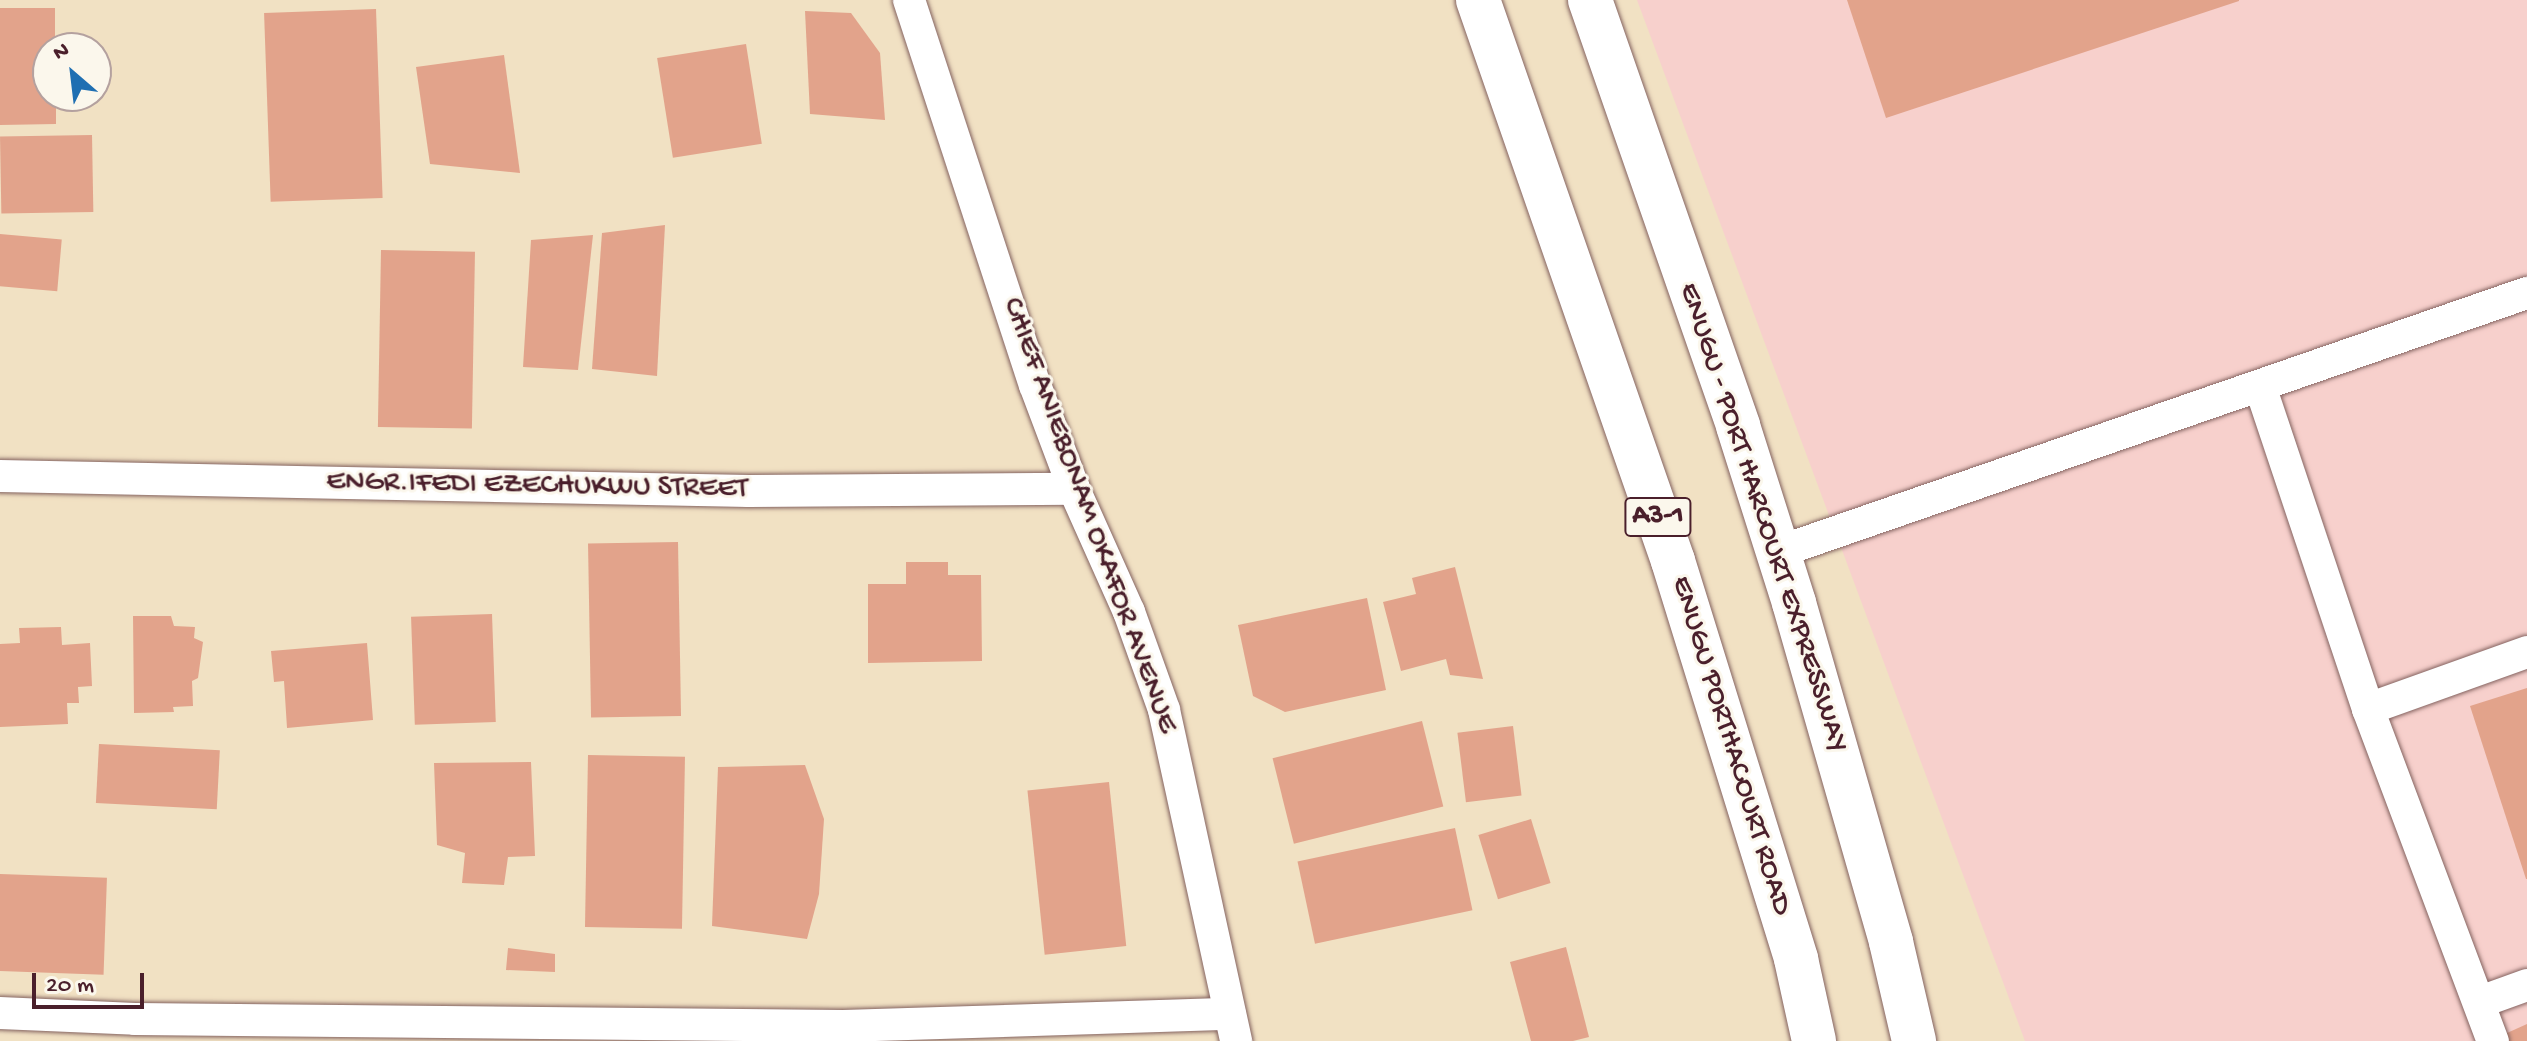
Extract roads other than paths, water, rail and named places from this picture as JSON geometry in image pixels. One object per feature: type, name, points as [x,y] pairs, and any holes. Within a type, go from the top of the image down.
[{"type":"highway","name":"ENUGU PORTHACOURT ROAD","points":[[1478,0],[1673,561],[1796,959],[1814,1041]]},
{"type":"highway","name":"ENUGU - PORT HARCOURT EXPRESSWAY","points":[[1590,0],[1778,552],[1891,942],[1914,1041]]},
{"type":"street","name":"CHIEF ANIEBONAM OKAFOR AVENUE","points":[[909,0],[1035,385],[1074,489],[1129,612],[1164,710],[1233,1028]]},
{"type":"street","points":[[1778,552],[2527,293]]},
{"type":"street","points":[[2260,386],[2368,709],[2493,1041]]},
{"type":"street","name":"ENGR.IFEDI EZECHUKWU STREET","points":[[0,476],[749,491],[1074,489]]},
{"type":"street","points":[[2368,709],[2527,652]]},
{"type":"street","points":[[2480,1002],[2527,985]]},
{"type":"street","points":[[0,1013],[724,1033],[974,1024],[1233,1028]]}]
